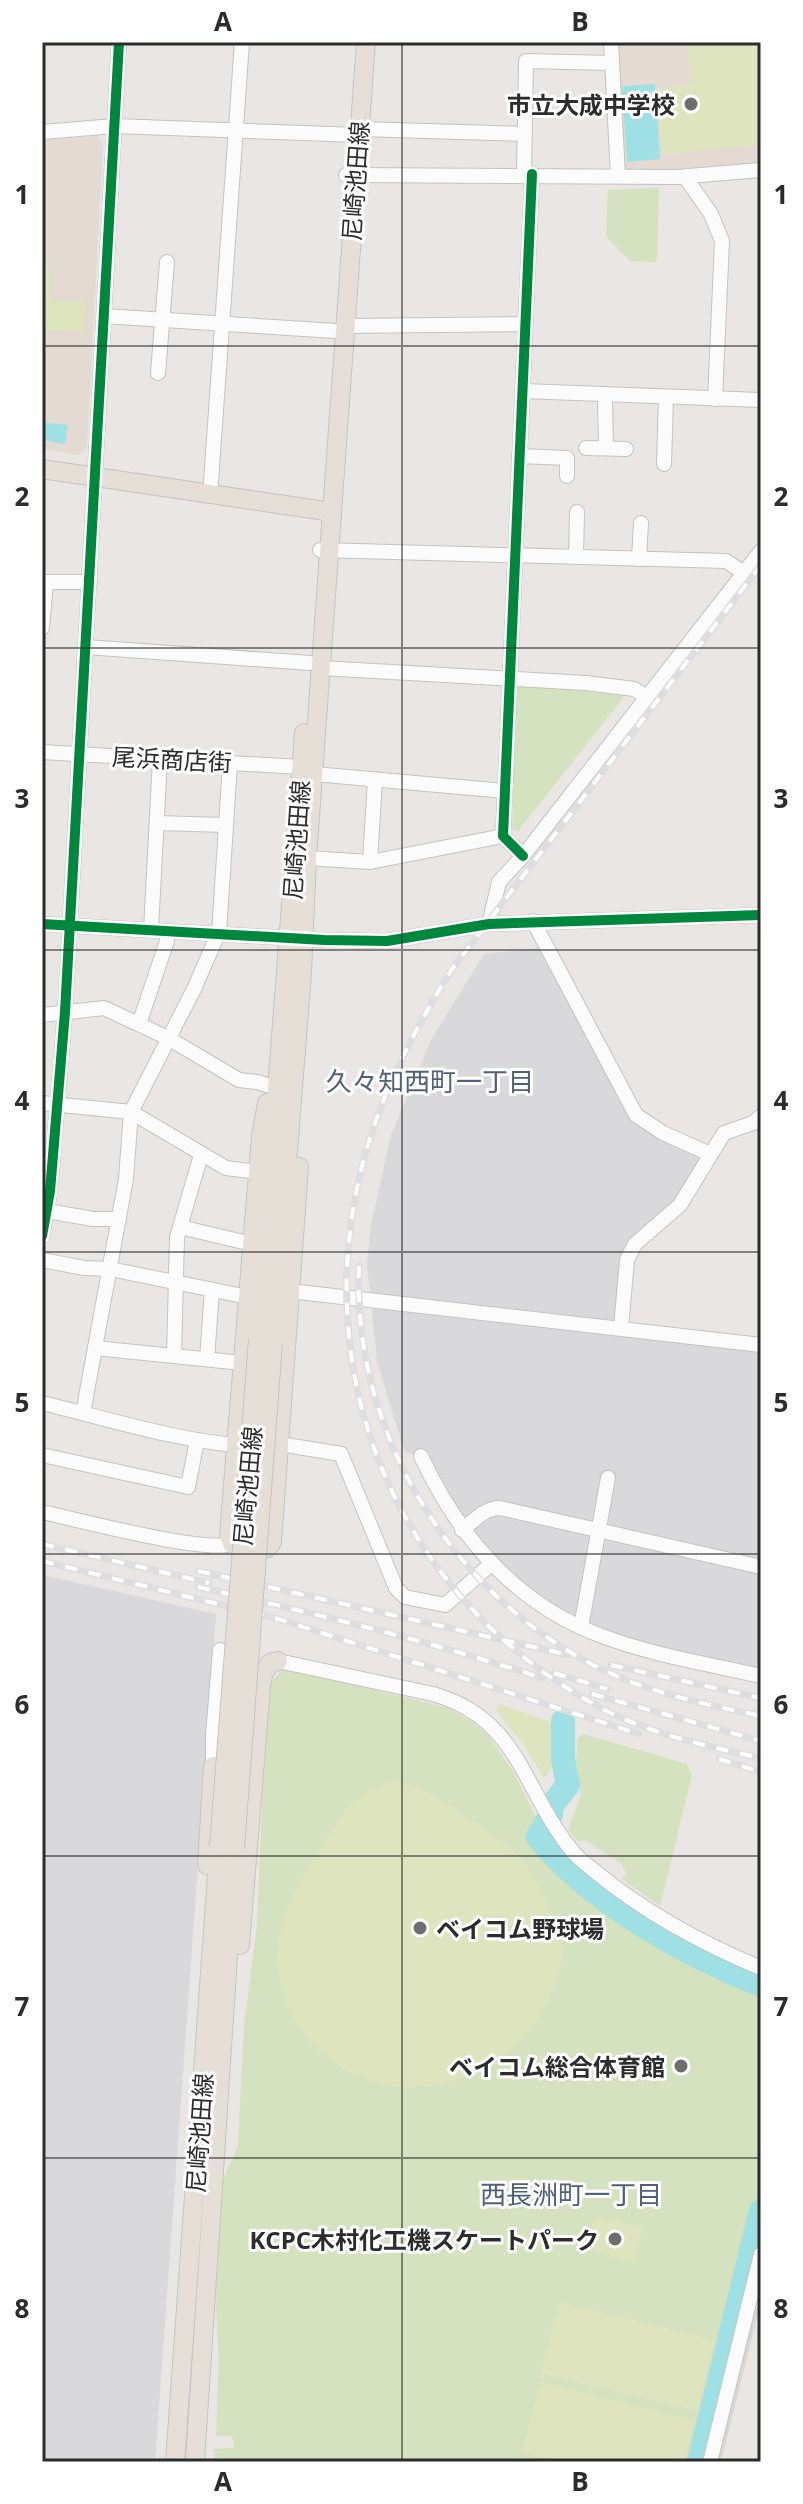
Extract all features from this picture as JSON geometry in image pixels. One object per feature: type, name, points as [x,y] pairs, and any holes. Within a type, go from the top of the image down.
[{"type":"main road","name":"尼崎池田線","points":[[355,42],[356,133]]},
{"type":"main road","name":"尼崎池田線","points":[[175,2462],[205,2162],[351,176],[366,42]]},
{"type":"main road","points":[[42,469],[327,512]]},
{"type":"main road","name":"尼崎池田線","points":[[296,938],[307,858],[308,770]]},
{"type":"main road","points":[[288,1065],[301,1096],[301,1127],[272,1542],[267,1548],[232,1544],[229,1535],[258,1172],[270,1086],[288,1065]]},
{"type":"main road","points":[[205,2162],[225,2128],[263,1675],[270,1663],[278,1661]]},
{"type":"main road","points":[[205,2162],[190,2104],[213,1766],[255,1769]]},
{"type":"main road","name":"尼崎池田線","points":[[195,2462],[205,2162]]},
{"type":"street","points":[[42,1236],[47,1211],[50,1104],[65,1012],[119,42]]},
{"type":"street","points":[[210,496],[242,42]]},
{"type":"street","points":[[611,42],[618,176]]},
{"type":"street","points":[[523,856],[503,836],[525,324],[528,174],[526,61],[612,63]]},
{"type":"street","points":[[42,132],[115,126],[525,134]]},
{"type":"street","points":[[351,176],[528,174],[685,177],[761,170]]},
{"type":"street","points":[[685,177],[711,214],[722,241],[715,399]]},
{"type":"street","points":[[158,373],[167,262]]},
{"type":"street","points":[[104,316],[340,328],[525,324]]},
{"type":"street","points":[[523,391],[761,400]]},
{"type":"street","points":[[605,396],[606,448]]},
{"type":"street","points":[[664,464],[666,397]]},
{"type":"street","points":[[586,448],[626,449]]},
{"type":"street","points":[[519,456],[567,458],[567,476]]},
{"type":"street","points":[[576,556],[577,512]]},
{"type":"street","points":[[639,559],[641,523]]},
{"type":"street","points":[[324,550],[726,561],[744,573]]},
{"type":"street","points":[[489,924],[499,882],[523,856],[761,551]]},
{"type":"street","points":[[42,628],[44,582],[90,582]]},
{"type":"street","points":[[86,647],[510,677],[634,689],[647,697]]},
{"type":"street","name":"尾浜商店街","points":[[42,752],[230,763],[505,791]]},
{"type":"street","points":[[151,930],[160,759]]},
{"type":"street","points":[[83,1413],[119,1219],[131,1112],[194,989],[218,934],[230,763]]},
{"type":"street","points":[[370,862],[375,780]]},
{"type":"street","points":[[157,823],[226,825]]},
{"type":"street","points":[[307,858],[370,862],[503,836]]},
{"type":"street","points":[[42,924],[387,941],[489,924],[761,915]]},
{"type":"street","points":[[533,921],[636,1115],[663,1133],[710,1154]]},
{"type":"street","points":[[139,1024],[167,941],[167,931]]},
{"type":"street","points":[[42,1015],[104,1008],[168,1038],[239,1080],[270,1086]]},
{"type":"street","points":[[50,1104],[131,1112],[230,1170],[258,1172]]},
{"type":"street","points":[[621,1328],[630,1251],[680,1205],[724,1133],[753,1123],[761,1116]]},
{"type":"street","points":[[174,1356],[177,1237],[201,1155]]},
{"type":"street","points":[[47,1211],[93,1219],[119,1219]]},
{"type":"street","points":[[180,1227],[252,1244]]},
{"type":"street","points":[[42,1260],[84,1268],[110,1269],[248,1297]]},
{"type":"street","points":[[207,1359],[212,1290]]},
{"type":"street","points":[[290,1291],[761,1345]]},
{"type":"street","points":[[95,1348],[242,1363]]},
{"type":"street","points":[[42,1403],[197,1440],[278,1448],[286,1445],[341,1454],[391,1578],[405,1597],[445,1605],[492,1563]]},
{"type":"street","points":[[42,1455],[188,1487],[197,1440]]},
{"type":"street","points":[[421,1456],[439,1494],[462,1530],[492,1563],[530,1597],[581,1627],[620,1643],[761,1676]]},
{"type":"street","points":[[581,1627],[608,1478]]},
{"type":"street","points":[[462,1530],[492,1508],[761,1567]]},
{"type":"street","points":[[42,1512],[180,1541],[222,1547],[232,1544]]},
{"type":"street","points":[[213,1766],[220,1650]]},
{"type":"street","points":[[278,1661],[456,1700],[486,1719],[503,1738],[550,1819],[576,1855],[641,1906],[725,1953],[761,1968]]},
{"type":"street","points":[[710,2462],[756,2301],[761,2254]]},
{"type":"shaded area","name":"市立大成中学校","points":[[619,42],[761,42],[761,165],[691,172],[624,172]]},
{"type":"shaded area","points":[[98,136],[103,146],[87,448],[78,455],[42,449],[42,140]]},
{"type":"shaded area","points":[[539,948],[636,1115],[710,1154],[680,1205],[635,1244],[621,1328],[761,1345],[761,1676],[575,1624],[477,1547],[421,1456],[405,1452],[389,1402],[377,1361],[367,1264],[371,1225],[391,1135],[431,1040],[484,954]]},
{"type":"shaded area","points":[[42,1575],[216,1614],[155,2462],[42,2462]]},
{"type":"shaded area","points":[[754,2309],[761,2309],[761,2312],[721,2462],[715,2462]]},
{"type":"green space","points":[[687,42],[761,42],[761,145],[663,154],[657,89],[691,85]]},
{"type":"green space","points":[[659,188],[657,262],[630,261],[606,236],[608,190]]},
{"type":"green space","points":[[42,263],[48,263],[50,300],[85,301],[83,332],[42,330]]},
{"type":"green space","points":[[520,683],[620,690],[623,698],[518,831],[512,829],[516,688]]},
{"type":"green space","points":[[284,1668],[449,1708],[474,1723],[488,1735],[514,1773],[546,1838],[585,1876],[621,1906],[675,1940],[761,1982],[761,2216],[733,2310],[696,2462],[214,2462],[214,2449],[234,2448],[232,2436],[216,2436],[219,2356],[217,2248],[221,2184],[238,2146],[244,2025],[257,1925],[266,1710],[271,1682]]},
{"type":"green space","points":[[499,1704],[549,1721],[553,1726],[551,1770],[544,1778],[523,1744],[496,1711]]},
{"type":"green space","points":[[583,1734],[687,1764],[692,1775],[660,1906],[621,1878],[627,1875],[622,1864],[585,1840],[579,1842],[568,1830],[581,1795],[577,1768],[573,1766],[577,1756],[577,1740]]},
{"type":"green space","name":"ベイコム野球場","points":[[394,1781],[417,1787],[441,1800],[513,1851],[540,1887],[562,1940],[561,1964],[554,1987],[521,2043],[502,2058],[469,2075],[418,2087],[380,2084],[360,2077],[324,2055],[309,2040],[287,2005],[278,1964],[280,1933],[289,1905],[333,1828],[357,1798]]},
{"type":"green space","name":"KCPC木村化工機スケートパーク","points":[[596,2215],[643,2228],[634,2262],[587,2250]]},
{"type":"green space","points":[[558,2302],[715,2340],[698,2411],[541,2374]]},
{"type":"green space","points":[[540,2382],[695,2421],[684,2462],[564,2462],[522,2452]]},
{"type":"water","points":[[655,84],[660,159],[627,162],[622,86]]},
{"type":"water","points":[[42,422],[68,425],[65,444],[42,440]]},
{"type":"waterway","points":[[563,1721],[563,1760],[568,1785],[552,1805],[551,1814],[538,1837],[584,1883],[640,1924],[701,1958],[761,1985]]},
{"type":"waterway","points":[[699,2462],[761,2211]]},
{"type":"railway","points":[[761,565],[452,969],[425,1014],[391,1082],[365,1155],[349,1238],[348,1319],[359,1398],[384,1473],[421,1543],[469,1606],[529,1661],[599,1707],[658,1732],[761,1758]]},
{"type":"railway","points":[[359,1266],[361,1327],[372,1387],[392,1444],[419,1498],[453,1549],[494,1594],[541,1633],[593,1665],[654,1690],[761,1716]]},
{"type":"railway","points":[[42,1544],[209,1583]]},
{"type":"railway","points":[[42,1561],[275,1618],[639,1734]]},
{"type":"railway","points":[[198,1571],[569,1655]]},
{"type":"railway","points":[[198,1587],[371,1628],[542,1678]]},
{"type":"railway","points":[[611,1665],[761,1698]]},
{"type":"railway","points":[[554,1673],[607,1689]]},
{"type":"railway","points":[[592,1694],[761,1741]]},
{"type":"railway","points":[[719,1759],[761,1772]]},
{"type":"cycle path","points":[[42,1236],[50,1191],[65,1012],[119,42]]},
{"type":"cycle path","points":[[523,856],[503,836],[532,174]]},
{"type":"cycle path","points":[[42,924],[387,941],[489,924],[761,915]]},
{"type":"place","name":"市立大成中学校","points":[[691,104]]},
{"type":"place","name":"ベイコム野球場","points":[[420,1928]]},
{"type":"place","name":"ベイコム総合体育館","points":[[681,2066]]},
{"type":"place","name":"KCPC木村化工機スケートパーク","points":[[615,2239]]},
{"type":"district","name":"久々知西町一丁目","points":[[430,1081]]},
{"type":"district","name":"西長洲町一丁目","points":[[571,2194]]}]
